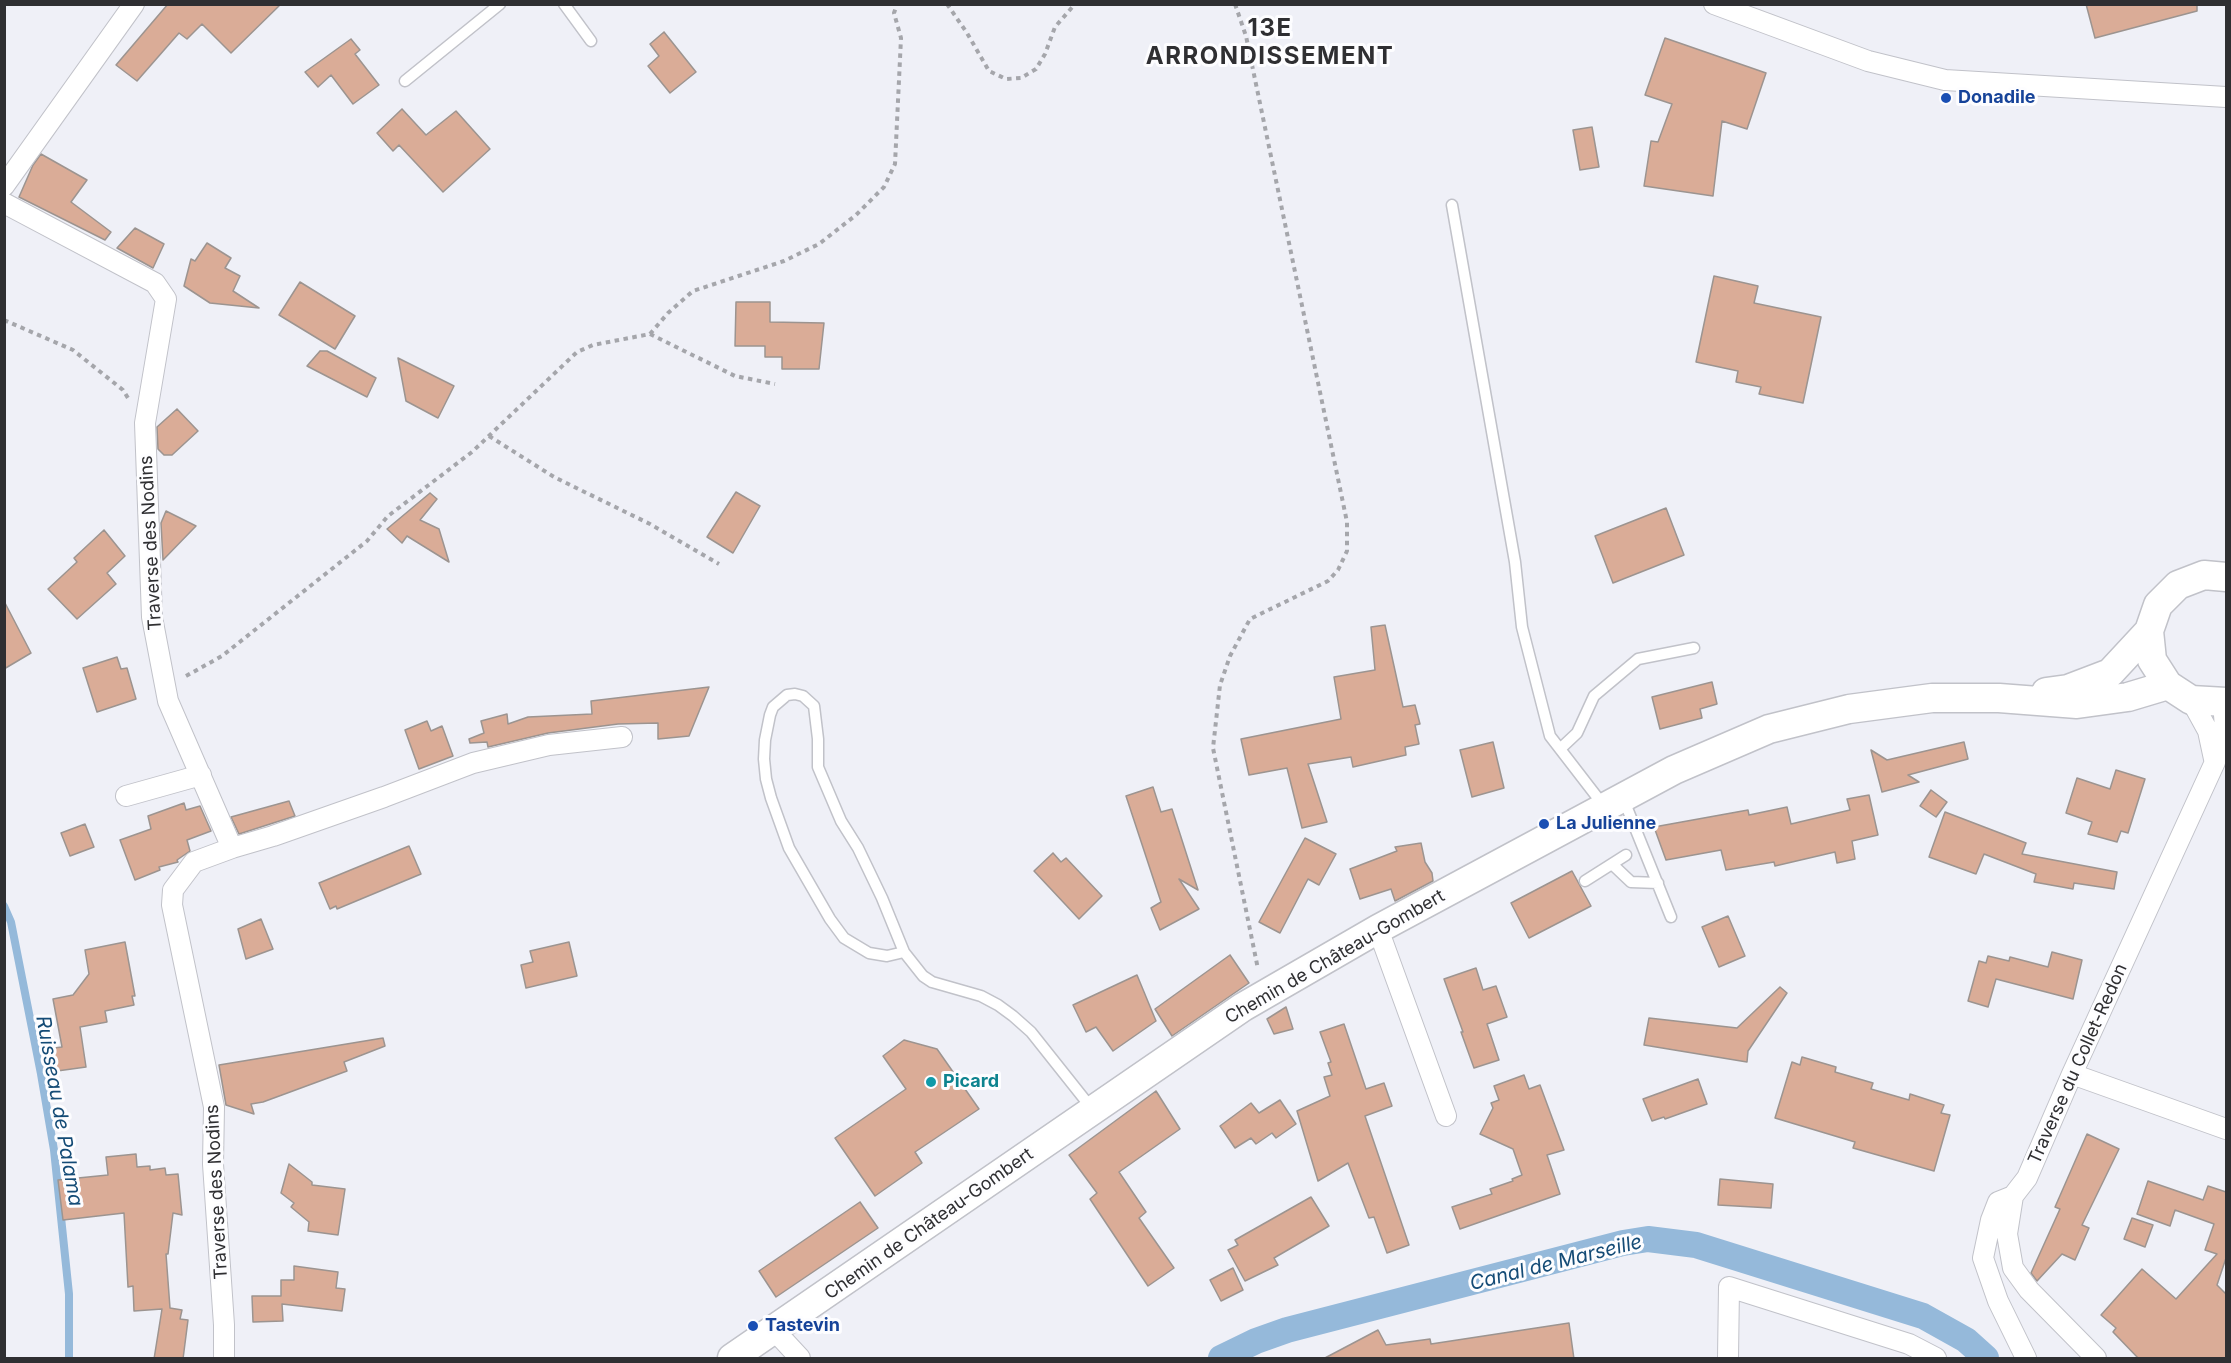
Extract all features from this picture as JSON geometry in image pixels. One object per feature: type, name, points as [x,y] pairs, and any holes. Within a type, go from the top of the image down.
[{"type":"street","points":[[4,186],[134,4]]},
{"type":"street","points":[[1714,4],[1868,61],[1946,80],[2226,97]]},
{"type":"street","name":"Traverse des Nodins","points":[[4,203],[155,283],[166,299],[145,423],[152,617],[164,688],[232,848],[194,862],[173,890],[172,905],[214,1107],[213,1164],[224,1325],[224,1359]]},
{"type":"street","points":[[2215,762],[2208,731],[2180,692],[2152,660],[2149,631],[2158,605],[2178,585],[2204,575],[2226,577]]},
{"type":"street","name":"Chemin de Château-Gombert","points":[[1999,698],[2068,689],[2110,673],[2149,631]]},
{"type":"street","points":[[2180,692],[2225,702]]},
{"type":"street","name":"Chemin de Château-Gombert","points":[[732,1359],[1243,1007],[1378,929],[1674,770],[1769,729],[1849,709],[1932,698],[1999,698],[2078,704],[2180,692]]},
{"type":"street","name":"Traverse du Collet-Redon","points":[[2026,1359],[1998,1301],[1983,1258],[1991,1220],[1998,1202],[2013,1196],[2027,1178],[2072,1074],[2215,762],[2225,727],[2225,702]]},
{"type":"street","points":[[232,848],[384,797],[473,763],[549,745],[622,737]]},
{"type":"street","points":[[126,796],[201,775]]},
{"type":"street","points":[[1378,929],[1446,1116]]},
{"type":"street","points":[[2072,1074],[2226,1129]]},
{"type":"street","points":[[2013,1196],[2007,1234],[2013,1268],[2029,1290],[2096,1359]]},
{"type":"street","points":[[1728,1359],[1729,1287],[1909,1344],[1936,1359]]},
{"type":"street","points":[[774,1330],[800,1359]]},
{"type":"lane","points":[[405,81],[500,4]]},
{"type":"lane","points":[[564,4],[591,40]]},
{"type":"lane","points":[[1452,205],[1515,562],[1522,627],[1550,736],[1614,803],[1658,883],[1671,917]]},
{"type":"lane","points":[[1560,749],[1577,733],[1594,696],[1638,659],[1694,648]]},
{"type":"lane","points":[[904,952],[887,956],[869,953],[844,938],[830,920],[789,848],[771,798],[764,759],[770,715],[779,700],[787,695],[804,696],[814,706],[818,766],[841,821],[858,848],[882,898],[904,952],[923,976],[932,982],[981,996],[1013,1016],[1031,1032],[1093,1110]]},
{"type":"lane","points":[[1585,881],[1626,855]]},
{"type":"lane","points":[[1612,864],[1631,882],[1658,883]]},
{"type":"path","points":[[650,334],[668,313],[693,291],[784,261],[819,243],[856,215],[884,187],[895,164],[897,80],[901,38],[894,13],[897,4]]},
{"type":"path","points":[[947,4],[989,71],[1005,79],[1021,78],[1036,69],[1045,54],[1055,27],[1075,4]]},
{"type":"path","points":[[1235,4],[1246,36],[1347,522],[1347,551],[1338,570],[1328,581],[1250,619],[1230,656],[1220,685],[1213,748],[1263,995]]},
{"type":"path","points":[[4,320],[74,350],[123,390],[145,423]]},
{"type":"path","points":[[164,688],[222,656],[367,541],[388,516],[472,452],[577,352],[593,345],[650,334],[735,375],[775,384]]},
{"type":"path","points":[[489,436],[554,477],[650,524],[719,564]]},
{"type":"building","points":[[168,4],[281,4],[231,53],[202,24],[187,39],[179,33],[137,81],[116,65]]},
{"type":"building","points":[[2086,4],[2197,4],[2197,11],[2095,38]]},
{"type":"building","points":[[664,32],[696,72],[670,93],[648,66],[659,56],[650,44]]},
{"type":"building","points":[[1665,38],[1766,73],[1747,129],[1722,121],[1713,196],[1644,186],[1651,141],[1658,142],[1672,104],[1645,95]]},
{"type":"building","points":[[351,39],[360,50],[355,54],[379,85],[353,104],[331,75],[318,87],[305,72]]},
{"type":"building","points":[[402,109],[426,135],[456,111],[490,149],[443,192],[399,145],[393,151],[377,133]]},
{"type":"building","points":[[1592,127],[1599,167],[1580,170],[1573,130]]},
{"type":"building","points":[[41,154],[87,180],[71,202],[111,232],[105,240],[19,197],[33,165]]},
{"type":"building","points":[[135,228],[164,244],[153,268],[117,248]]},
{"type":"building","points":[[207,243],[231,258],[225,268],[240,276],[233,291],[259,308],[210,303],[184,286],[191,259],[195,261]]},
{"type":"building","points":[[1714,276],[1758,286],[1754,303],[1821,317],[1803,403],[1759,394],[1761,387],[1736,382],[1738,371],[1696,362]]},
{"type":"building","points":[[300,282],[355,316],[335,349],[279,315]]},
{"type":"building","points":[[736,302],[770,302],[770,322],[824,323],[819,369],[782,369],[782,357],[765,357],[765,346],[735,346]]},
{"type":"building","points":[[320,351],[327,351],[376,378],[367,397],[307,366]]},
{"type":"building","points":[[398,358],[454,386],[438,418],[406,401]]},
{"type":"building","points":[[177,409],[198,431],[172,455],[164,455],[158,449],[157,427]]},
{"type":"building","points":[[736,492],[760,506],[733,553],[707,537]]},
{"type":"building","points":[[430,493],[437,499],[420,520],[439,529],[449,562],[407,536],[402,543],[387,529]]},
{"type":"building","points":[[1666,508],[1684,555],[1613,583],[1595,536]]},
{"type":"building","points":[[166,511],[196,526],[163,560],[161,523]]},
{"type":"building","points":[[104,530],[125,556],[107,573],[116,584],[77,619],[48,589],[77,562],[74,558]]},
{"type":"building","points":[[4,601],[31,653],[4,669]]},
{"type":"building","points":[[1385,625],[1403,707],[1415,705],[1420,724],[1415,725],[1419,744],[1405,747],[1406,755],[1353,767],[1351,757],[1308,764],[1327,822],[1302,828],[1287,768],[1249,775],[1241,739],[1341,719],[1334,677],[1375,670],[1371,627]]},
{"type":"building","points":[[117,657],[121,669],[127,668],[136,699],[97,712],[83,668]]},
{"type":"building","points":[[1712,682],[1717,704],[1700,709],[1702,718],[1660,729],[1652,697]]},
{"type":"building","points":[[709,687],[689,736],[658,739],[658,723],[618,724],[548,733],[488,747],[487,742],[470,743],[469,739],[484,733],[481,721],[507,714],[508,724],[528,717],[592,714],[591,701]]},
{"type":"building","points":[[427,721],[431,731],[442,726],[453,756],[419,769],[405,730]]},
{"type":"building","points":[[1493,742],[1504,788],[1472,797],[1460,750]]},
{"type":"building","points":[[1964,742],[1968,759],[1908,775],[1919,782],[1882,792],[1871,750],[1887,760]]},
{"type":"building","points":[[2116,770],[2145,779],[2128,833],[2121,831],[2117,842],[2088,834],[2092,822],[2066,813],[2077,778],[2110,789]]},
{"type":"building","points":[[1153,787],[1161,812],[1172,809],[1198,890],[1179,879],[1199,909],[1160,930],[1151,908],[1161,902],[1126,796]]},
{"type":"building","points":[[1931,790],[1947,802],[1936,817],[1920,806]]},
{"type":"building","points":[[1869,795],[1878,835],[1852,841],[1855,859],[1837,863],[1835,852],[1775,866],[1774,862],[1726,870],[1721,850],[1666,860],[1654,827],[1748,810],[1749,815],[1787,807],[1791,824],[1850,810],[1847,799]]},
{"type":"building","points":[[289,801],[295,816],[239,834],[231,817]]},
{"type":"building","points":[[184,803],[186,810],[200,806],[211,831],[187,840],[190,851],[177,860],[178,862],[159,867],[160,870],[135,880],[120,840],[151,829],[148,816]]},
{"type":"building","points":[[1945,812],[2026,843],[2022,854],[2117,872],[2114,889],[2074,883],[2073,889],[2034,882],[2036,874],[1984,854],[1976,874],[1929,857]]},
{"type":"building","points":[[85,824],[94,847],[70,856],[61,833]]},
{"type":"building","points":[[1305,838],[1336,854],[1319,885],[1308,879],[1280,933],[1259,922]]},
{"type":"building","points":[[1421,843],[1425,862],[1432,873],[1433,881],[1395,901],[1391,889],[1360,899],[1350,869],[1397,851],[1395,847]]},
{"type":"building","points":[[409,846],[421,874],[337,909],[336,906],[330,909],[319,883]]},
{"type":"building","points":[[1053,853],[1061,862],[1066,858],[1102,896],[1079,919],[1034,871]]},
{"type":"building","points":[[1572,871],[1591,906],[1529,938],[1511,903]]},
{"type":"building","points":[[1728,916],[1745,956],[1719,967],[1702,927]]},
{"type":"building","points":[[261,919],[273,949],[246,959],[238,929]]},
{"type":"building","points":[[125,942],[135,996],[132,996],[134,1005],[105,1011],[107,1022],[80,1027],[86,1067],[50,1072],[46,1049],[62,1047],[53,999],[73,995],[89,974],[85,950]]},
{"type":"building","points":[[569,942],[577,976],[526,988],[521,965],[533,962],[530,951]]},
{"type":"building","points":[[2052,952],[2082,960],[2073,999],[1996,979],[1988,1007],[1968,1001],[1979,961],[1986,963],[1988,956],[2009,961],[2010,957],[2048,967]]},
{"type":"building","points":[[1230,955],[1249,983],[1172,1036],[1155,1009]]},
{"type":"building","points":[[1476,968],[1483,990],[1496,986],[1507,1017],[1487,1024],[1499,1060],[1474,1068],[1444,979]]},
{"type":"building","points":[[1137,975],[1156,1021],[1113,1051],[1096,1027],[1086,1032],[1073,1005]]},
{"type":"building","points":[[1780,987],[1787,993],[1748,1051],[1747,1062],[1644,1045],[1649,1018],[1737,1028]]},
{"type":"building","points":[[1286,1007],[1293,1029],[1274,1034],[1267,1019]]},
{"type":"building","points":[[1344,1024],[1366,1089],[1384,1083],[1392,1106],[1365,1116],[1409,1245],[1387,1253],[1374,1217],[1369,1218],[1348,1163],[1318,1181],[1297,1111],[1330,1096],[1324,1077],[1332,1075],[1328,1063],[1331,1062],[1320,1032]]},
{"type":"building","points":[[383,1038],[385,1046],[344,1062],[347,1071],[263,1102],[251,1104],[254,1114],[226,1105],[219,1065]]},
{"type":"building","points":[[904,1040],[937,1049],[979,1109],[915,1152],[922,1163],[875,1196],[835,1138],[906,1089],[883,1056]]},
{"type":"building","points":[[1802,1057],[1836,1067],[1835,1072],[1873,1083],[1871,1089],[1909,1100],[1910,1094],[1944,1105],[1941,1113],[1950,1115],[1934,1171],[1853,1148],[1855,1142],[1775,1118],[1792,1062],[1800,1065]]},
{"type":"building","points":[[1524,1075],[1529,1089],[1540,1085],[1564,1150],[1547,1155],[1560,1194],[1460,1229],[1452,1207],[1492,1194],[1490,1189],[1513,1181],[1512,1179],[1522,1175],[1513,1149],[1480,1134],[1493,1108],[1491,1103],[1499,1100],[1494,1086]]},
{"type":"building","points":[[1698,1079],[1707,1104],[1665,1119],[1664,1117],[1652,1121],[1643,1099]]},
{"type":"building","points":[[1156,1091],[1180,1129],[1119,1172],[1146,1212],[1139,1218],[1174,1268],[1148,1286],[1090,1199],[1097,1193],[1069,1155]]},
{"type":"building","points":[[1280,1100],[1296,1124],[1276,1138],[1272,1133],[1256,1144],[1251,1138],[1235,1148],[1220,1126],[1251,1103],[1259,1113]]},
{"type":"building","points":[[2087,1134],[2119,1149],[2082,1225],[2089,1228],[2075,1260],[2062,1254],[2037,1281],[2031,1273],[2060,1209],[2055,1207]]},
{"type":"building","points":[[136,1154],[137,1167],[150,1166],[150,1170],[165,1168],[166,1175],[178,1174],[182,1215],[173,1213],[168,1254],[166,1254],[170,1308],[182,1310],[180,1319],[188,1320],[183,1359],[154,1359],[162,1309],[134,1311],[133,1286],[128,1287],[124,1213],[63,1220],[58,1180],[108,1175],[106,1157]]},
{"type":"building","points":[[289,1164],[312,1182],[312,1185],[345,1189],[338,1235],[308,1231],[309,1222],[291,1207],[294,1203],[281,1193]]},
{"type":"building","points":[[1720,1179],[1773,1184],[1771,1208],[1718,1205]]},
{"type":"building","points":[[2148,1181],[2203,1200],[2208,1186],[2226,1192],[2226,1258],[2217,1285],[2226,1294],[2226,1359],[2139,1359],[2113,1332],[2116,1328],[2101,1315],[2142,1269],[2176,1299],[2217,1254],[2205,1250],[2214,1224],[2175,1210],[2170,1226],[2137,1214]]},
{"type":"building","points":[[1311,1197],[1329,1226],[1274,1258],[1278,1265],[1245,1281],[1228,1250],[1238,1245],[1235,1240]]},
{"type":"building","points":[[860,1202],[878,1228],[776,1297],[759,1271]]},
{"type":"building","points":[[2132,1218],[2153,1225],[2145,1247],[2124,1239]]},
{"type":"building","points":[[294,1266],[338,1272],[336,1288],[345,1289],[342,1311],[282,1304],[283,1321],[253,1322],[252,1296],[281,1296],[281,1280],[294,1280]]},
{"type":"building","points":[[1233,1268],[1243,1290],[1221,1301],[1210,1280]]},
{"type":"building","points":[[1569,1323],[1574,1359],[1323,1359],[1378,1330],[1386,1345],[1430,1339],[1431,1344]]},
{"type":"waterway","name":"Ruisseau de Palama","points":[[4,906],[11,922],[54,1150],[69,1294],[69,1358]]},
{"type":"waterway","name":"Canal de Marseille","points":[[1221,1358],[1256,1341],[1287,1330],[1623,1243],[1648,1239],[1696,1245],[1923,1316],[1966,1340],[1986,1358]]},
{"type":"place","name":"Donadile","points":[[1946,98]]},
{"type":"place","name":"La Julienne","points":[[1544,824]]},
{"type":"place","name":"Picard","points":[[931,1082]]},
{"type":"place","name":"Tastevin","points":[[753,1326]]},
{"type":"district","name":"13E ARRONDISSEMENT","points":[[1270,43]]}]
